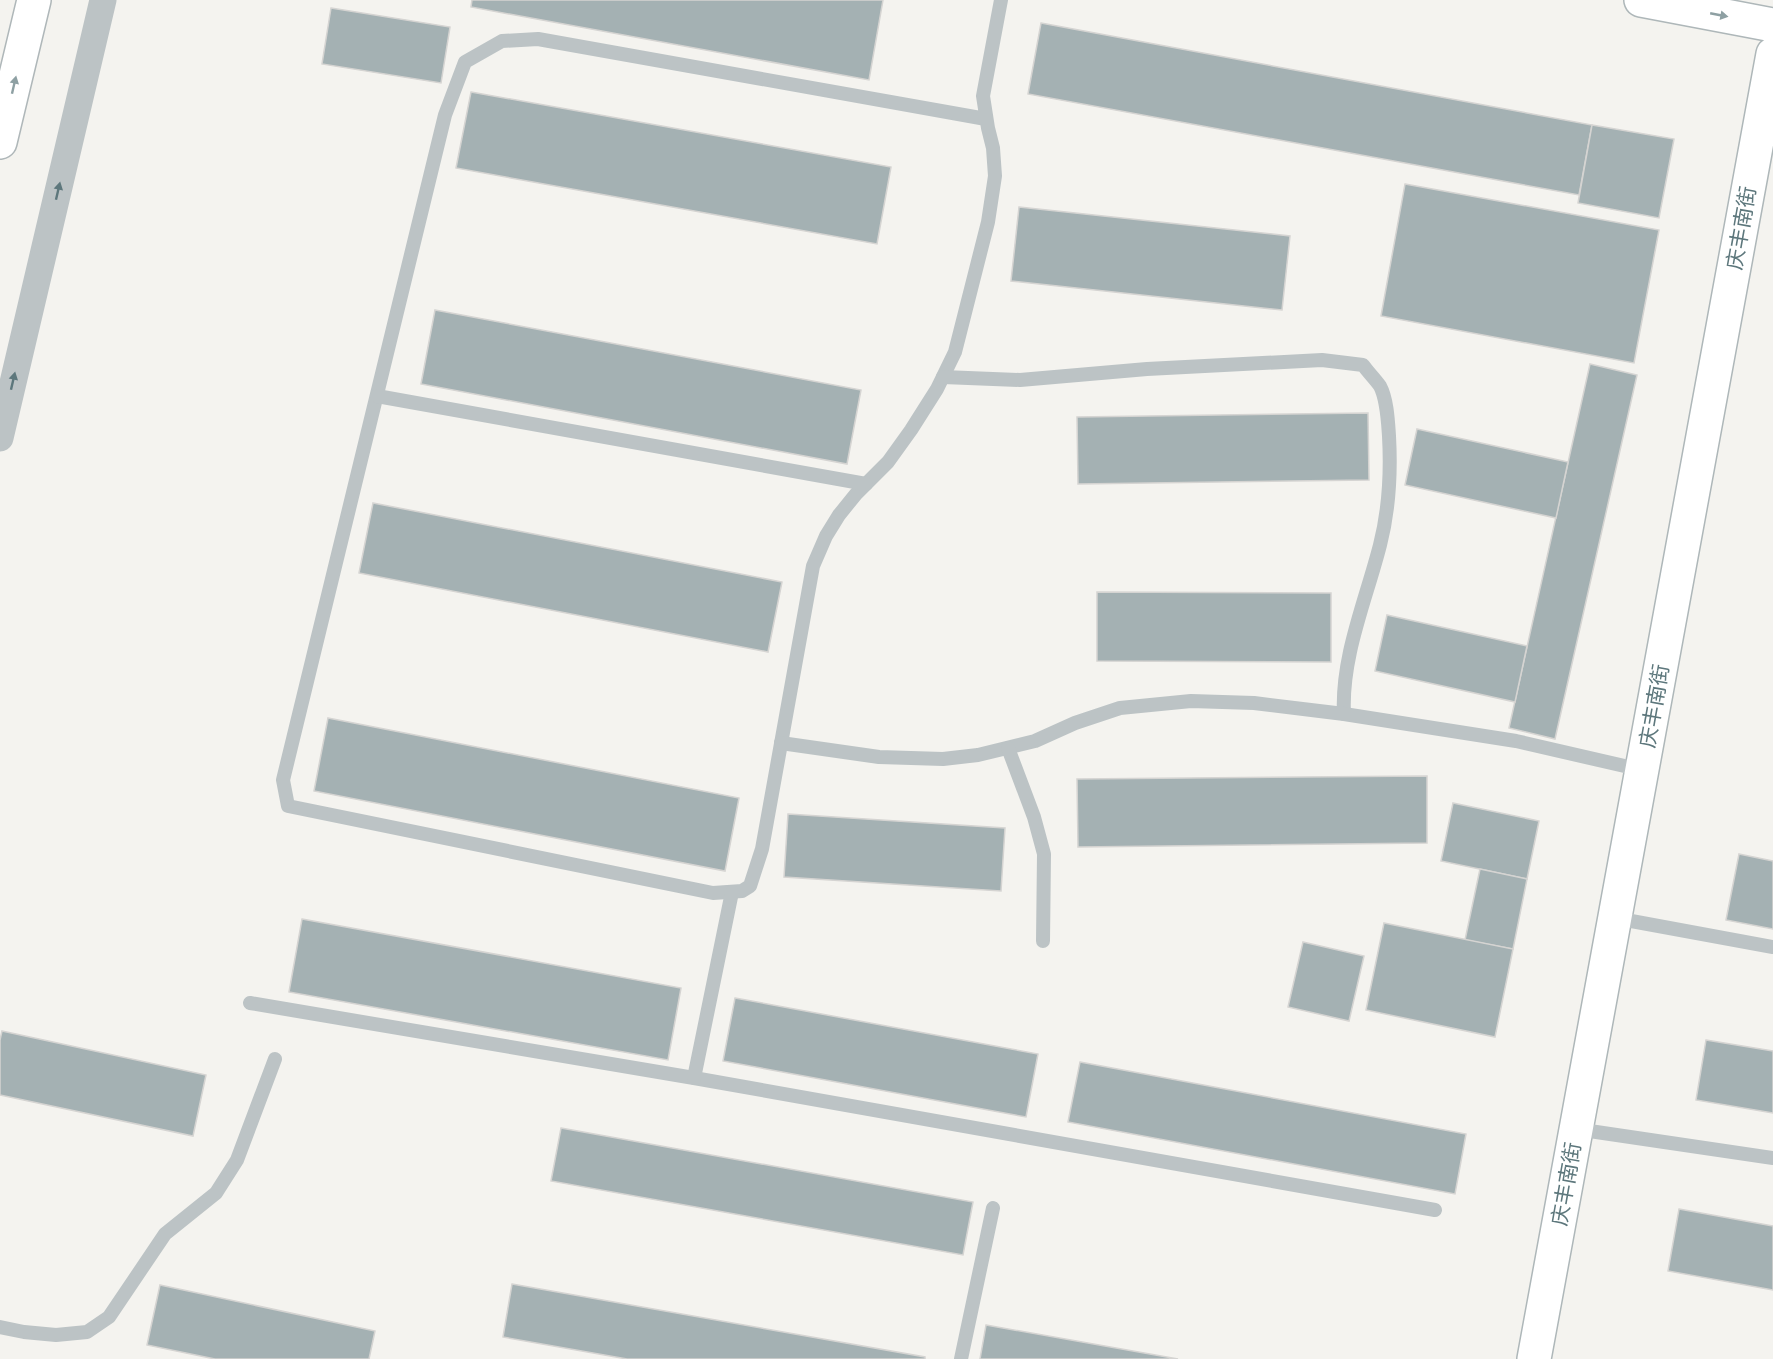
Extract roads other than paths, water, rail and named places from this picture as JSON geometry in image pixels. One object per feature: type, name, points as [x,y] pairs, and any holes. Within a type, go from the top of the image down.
[{"type":"street","points":[[0,142],[34,0]]},
{"type":"street","points":[[0,438],[103,0]]},
{"type":"street","points":[[1641,0],[1773,25]]},
{"type":"street","name":"庆丰南街","points":[[1534,1359],[1773,54]]},
{"type":"lane","points":[[986,119],[538,39],[502,41],[465,62],[445,115],[283,780],[288,806],[713,893],[742,891],[750,886],[762,849],[813,566],[839,514],[888,462],[911,430],[943,377],[955,352],[988,222],[995,176],[993,148],[983,96],[1001,0]]},
{"type":"lane","points":[[943,377],[1020,380],[1147,369],[1322,360],[1363,365],[1381,388],[1388,420],[1390,457],[1388,501],[1381,542],[1353,641],[1343,689],[1344,714]]},
{"type":"lane","points":[[377,396],[866,484]]},
{"type":"lane","points":[[781,743],[839,752],[911,759],[943,759],[978,755],[1035,741],[1075,723],[1120,708],[1191,701],[1254,703],[1344,714],[1516,741],[1642,770]]},
{"type":"lane","points":[[1008,748],[1034,818],[1044,854],[1043,941]]},
{"type":"lane","points":[[694,1078],[732,892]]},
{"type":"lane","points":[[1615,918],[1773,947]]},
{"type":"lane","points":[[250,1003],[694,1078],[1435,1210]]},
{"type":"lane","points":[[0,1327],[56,1335],[87,1332],[109,1317],[165,1234],[216,1193],[237,1160],[274,1059]]},
{"type":"lane","points":[[1576,1129],[1773,1158]]},
{"type":"lane","points":[[961,1359],[993,1208]]}]
